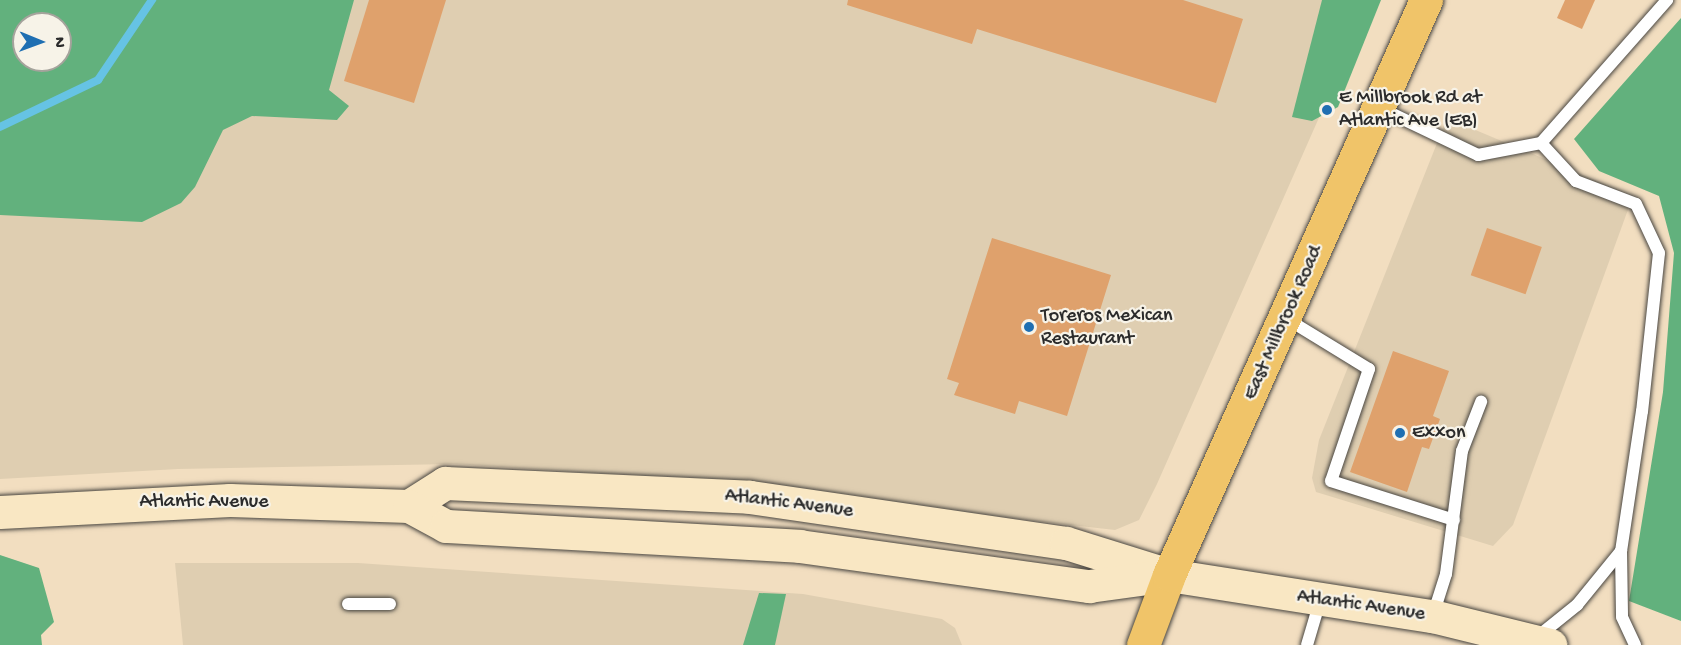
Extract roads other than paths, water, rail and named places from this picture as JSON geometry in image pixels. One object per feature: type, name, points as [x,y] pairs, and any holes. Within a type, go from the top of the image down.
[{"type":"main road","name":"East Millbrook Road","points":[[1143,645],[1169,575],[1287,318],[1426,0]]},
{"type":"main road","name":"Atlantic Avenue","points":[[409,506],[445,483],[750,496],[1066,543],[1169,575],[1432,616],[1541,643]]},
{"type":"main road","name":"Atlantic Avenue","points":[[0,512],[230,500],[409,506],[446,526],[799,546],[1089,586],[1169,575]]},
{"type":"lane","points":[[1380,108],[1478,154],[1541,143],[1667,0]]},
{"type":"lane","points":[[1541,143],[1576,181],[1636,204],[1659,253],[1642,411],[1621,551],[1622,617],[1635,645]]},
{"type":"lane","points":[[1287,318],[1369,369],[1332,482],[1454,520]]},
{"type":"lane","points":[[1432,616],[1446,574],[1462,451],[1481,402]]},
{"type":"lane","points":[[1541,643],[1577,605],[1621,551]]},
{"type":"lane","points":[[1307,645],[1321,600]]},
{"type":"lane","points":[[348,604],[390,604]]},
{"type":"waterway","points":[[0,127],[98,80],[152,0]]},
{"type":"place","name":"E Millbrook Rd at Atlantic Ave (EB)","points":[[1327,110]]},
{"type":"place","name":"Toreros Mexican Restaurant","points":[[1029,327]]},
{"type":"place","name":"Exxon","points":[[1400,433]]}]
